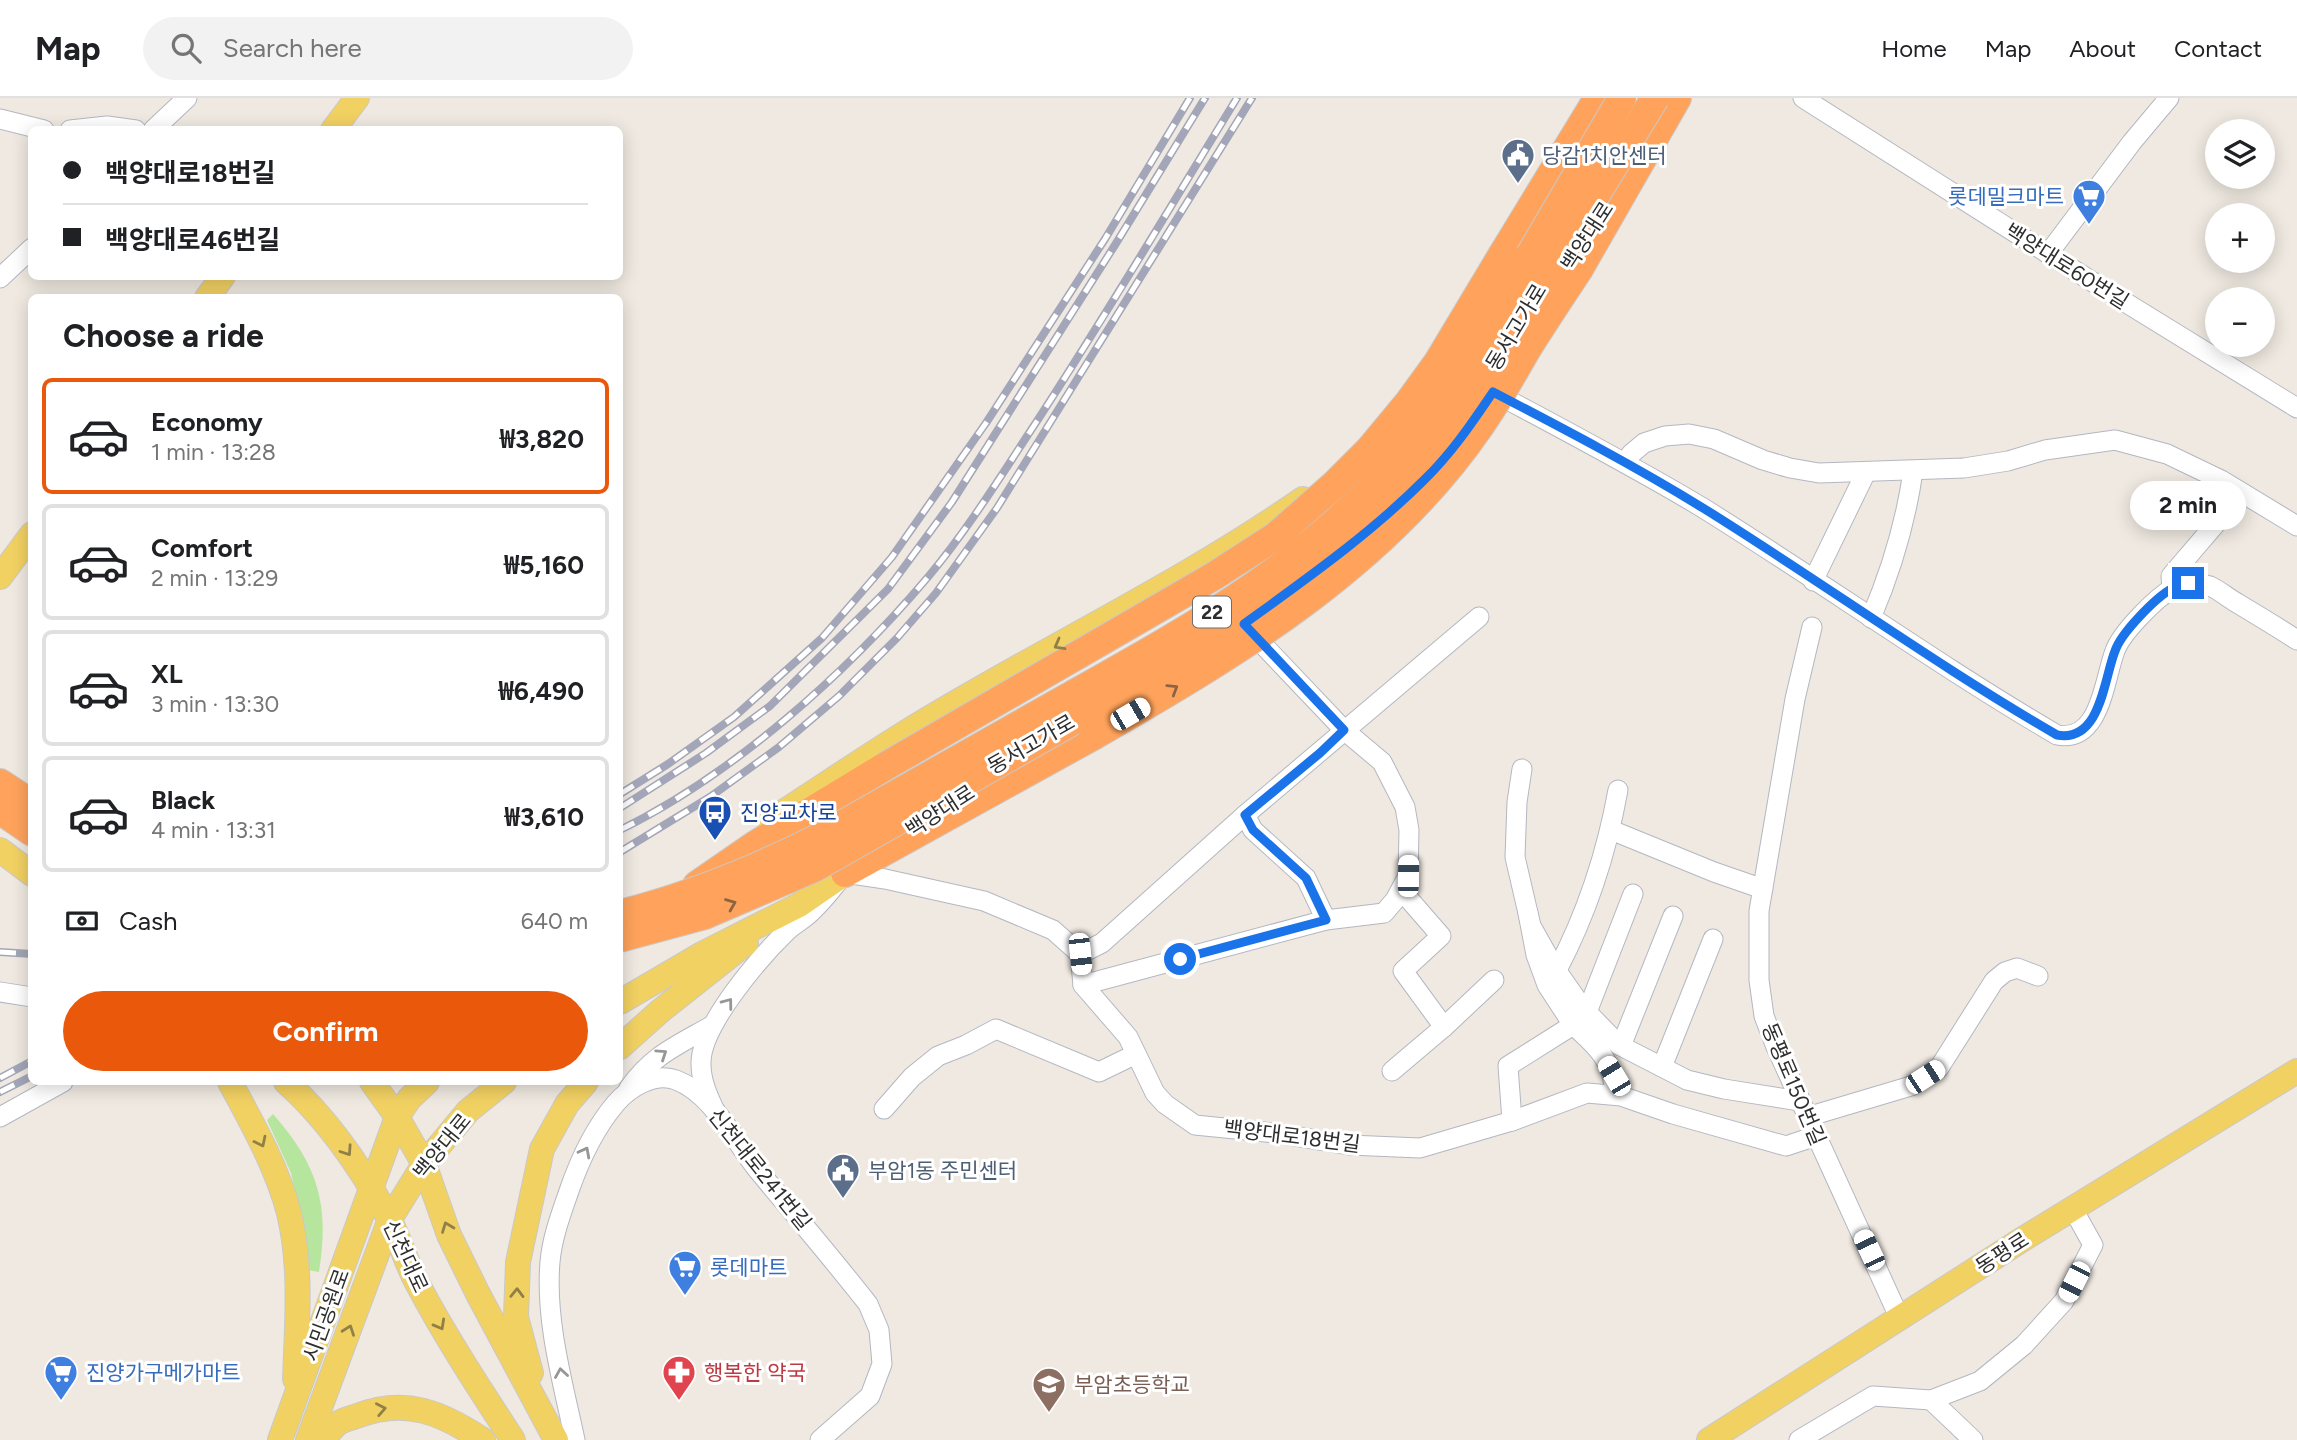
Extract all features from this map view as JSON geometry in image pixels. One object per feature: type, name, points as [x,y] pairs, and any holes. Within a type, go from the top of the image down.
[{"type":"highway","points":[[623,935],[755,845],[884,766],[1214,576],[1276,536],[1334,485],[1409,402],[1438,362],[1598,98]]},
{"type":"highway","name":"동서고가로","points":[[623,913],[668,902],[719,884],[822,836],[1125,665],[1201,619],[1302,551],[1351,507],[1395,461],[1440,402],[1475,350],[1622,98]]},
{"type":"highway","points":[[845,873],[1093,736],[1226,656],[1324,589],[1359,559],[1432,486],[1480,427],[1579,269],[1668,101]]},
{"type":"highway","name":"동서고가로","points":[[623,936],[705,915],[814,868],[1217,639],[1315,569],[1416,476],[1464,411],[1668,101]]},
{"type":"highway","points":[[0,783],[28,801]]},
{"type":"highway","points":[[0,810],[28,829]]},
{"type":"main road","points":[[336,126],[357,98]]},
{"type":"main road","points":[[623,935],[1200,607],[1273,560],[1323,521],[1417,424],[1458,366],[1529,237],[1611,98]]},
{"type":"main road","name":"백양대로","points":[[623,1000],[702,954],[799,905],[1128,691],[1244,624],[1384,517],[1447,456],[1493,392],[1534,318],[1668,101]]},
{"type":"main road","points":[[623,935],[747,836],[905,733],[1179,578],[1246,538],[1320,486],[1375,435],[1529,237]]},
{"type":"main road","points":[[0,577],[28,539]]},
{"type":"main road","points":[[0,770],[28,791]]},
{"type":"main road","points":[[0,850],[28,871]]},
{"type":"main road","points":[[623,1044],[659,1012],[799,905]]},
{"type":"main road","name":"동평로","points":[[1709,1440],[2073,1209],[2297,1071]]},
{"type":"main road","points":[[232,1085],[273,1166],[289,1213],[297,1268],[294,1403]]},
{"type":"main road","name":"신천대로","points":[[289,1085],[332,1130],[372,1190],[390,1219],[414,1278],[452,1346],[513,1440]]},
{"type":"main road","points":[[374,1085],[397,1117],[424,1164],[449,1235],[553,1435]]},
{"type":"main road","name":"백양대로","points":[[372,1190],[397,1117],[409,1099],[424,1085]]},
{"type":"main road","name":"백양대로","points":[[390,1219],[424,1164],[468,1111],[500,1085]]},
{"type":"main road","points":[[553,1435],[516,1317],[518,1262],[542,1149],[566,1104],[583,1085]]},
{"type":"main road","name":"시민공원로","points":[[280,1440],[372,1190]]},
{"type":"main road","name":"시민공원로","points":[[308,1440],[390,1219]]},
{"type":"main road","points":[[323,1440],[338,1423],[373,1410],[396,1406],[428,1411],[457,1423],[484,1440]]},
{"type":"street","points":[[157,126],[187,98]]},
{"type":"street","name":"백양대로60번길","points":[[1803,98],[2297,408]]},
{"type":"street","points":[[2048,254],[2132,142],[2169,98]]},
{"type":"street","points":[[0,118],[29,126]]},
{"type":"street","points":[[0,278],[28,252]]},
{"type":"street","points":[[1493,392],[1704,509],[2003,704],[2057,735],[2065,737],[2078,733],[2093,718],[2102,701],[2115,649],[2133,625],[2172,589],[2188,583],[2209,586],[2297,640]]},
{"type":"street","points":[[1625,463],[1644,443],[1665,436],[1689,434],[1714,439],[1763,460],[1819,473],[1964,468],[2008,461],[2045,450],[2115,440],[2167,454],[2221,480],[2297,526]]},
{"type":"street","points":[[1871,618],[1885,587],[1895,552],[1908,504],[1913,471]]},
{"type":"street","points":[[1812,580],[1866,472]]},
{"type":"street","points":[[2172,589],[2171,576],[2242,493]]},
{"type":"street","points":[[1080,954],[1102,943],[1245,815],[1479,617]]},
{"type":"street","points":[[715,1111],[704,1088],[701,1065],[702,1050],[711,1026],[748,976],[788,930],[814,909],[845,873],[984,901],[1052,930],[1080,954],[1083,985],[1326,920],[1384,913],[1408,876],[1409,830],[1405,807],[1382,762],[1344,730],[1244,624]]},
{"type":"street","name":"동평로150번길","points":[[1812,627],[1794,699],[1759,911],[1759,968],[1764,1016],[1803,1109],[1900,1319]]},
{"type":"street","points":[[1522,769],[1517,802],[1515,857],[1531,926],[1614,1076],[1615,1096]]},
{"type":"street","points":[[1557,970],[1572,942],[1611,830],[1618,790]]},
{"type":"street","points":[[1245,815],[1253,830],[1306,878],[1326,920]]},
{"type":"street","points":[[1611,830],[1763,889]]},
{"type":"street","points":[[1401,890],[1441,936],[1403,971],[1444,1027]]},
{"type":"street","points":[[1512,1122],[1508,1066],[1580,1018],[1633,894]]},
{"type":"street","points":[[1528,913],[1536,955],[1547,985],[1580,1018],[1621,1046],[1687,1080],[1803,1109],[1911,1086],[1939,1068],[1994,981],[2005,972],[2017,968],[2038,976]]},
{"type":"street","points":[[1621,1046],[1673,916]]},
{"type":"street","points":[[1662,1067],[1713,939]]},
{"type":"street","points":[[1392,1071],[1494,980]]},
{"type":"street","name":"백양대로18번길","points":[[1083,985],[1128,1037],[1156,1093],[1165,1104],[1195,1125],[1275,1133],[1349,1145],[1420,1148],[1512,1122],[1587,1093],[1615,1096],[1786,1146],[1816,1136]]},
{"type":"street","points":[[0,992],[28,996]]},
{"type":"street","points":[[624,1095],[640,1073],[660,1054],[711,1026]]},
{"type":"street","points":[[884,1109],[912,1077],[937,1056],[967,1045],[996,1029],[1099,1072],[1136,1054]]},
{"type":"street","name":"신천대로241번길","points":[[575,1440],[550,1307],[550,1261],[560,1217],[579,1164],[602,1119],[624,1095],[644,1082],[662,1076],[678,1080],[715,1111],[755,1167],[868,1304],[879,1330],[882,1364],[870,1396],[820,1440]]},
{"type":"street","points":[[0,1117],[58,1085]]},
{"type":"street","points":[[1800,1440],[1873,1396],[1931,1400],[1980,1381],[2024,1345],[2064,1301],[2093,1245],[2073,1209]]},
{"type":"street","points":[[1931,1400],[1973,1440]]},
{"type":"green space","points":[[273,1114],[301,1151],[317,1187],[323,1226],[319,1272],[308,1270],[307,1245],[291,1173],[267,1120]]},
{"type":"railway","points":[[623,792],[734,717],[822,638],[892,557],[986,423],[1105,239],[1190,98]]},
{"type":"railway","points":[[623,806],[706,753],[770,706],[888,589],[952,502],[1205,98]]},
{"type":"railway","points":[[623,828],[705,780],[786,719],[861,650],[928,577],[971,520],[1037,421],[1237,98]]},
{"type":"railway","points":[[623,850],[710,797],[779,747],[839,696],[897,638],[936,593],[997,508],[1252,98]]},
{"type":"railway","points":[[0,952],[28,954]]},
{"type":"railway","points":[[0,1078],[28,1063]]},
{"type":"railway","points":[[0,1092],[28,1078]]},
{"type":"place","name":"당감1치안센터","points":[[1518,185]]},
{"type":"place","name":"롯데밀크마트","points":[[2089,226]]},
{"type":"place","name":"진양교차로","points":[[715,842]]},
{"type":"place","name":"부암1동 주민센터","points":[[843,1200]]},
{"type":"place","name":"롯데마트","points":[[685,1297]]},
{"type":"place","name":"진양가구메가마트","points":[[61,1402]]},
{"type":"place","name":"행복한 약국","points":[[679,1402]]},
{"type":"place","name":"부암초등학교","points":[[1049,1414]]},
{"type":"route","points":[[1180,959],[1326,920],[1306,878],[1253,830],[1245,815],[1344,730],[1244,624],[1374,527],[1447,456],[1493,392],[1704,509],[2003,704],[2057,735],[2065,737],[2078,733],[2093,718],[2102,701],[2115,649],[2151,606],[2172,589],[2188,583]]}]
